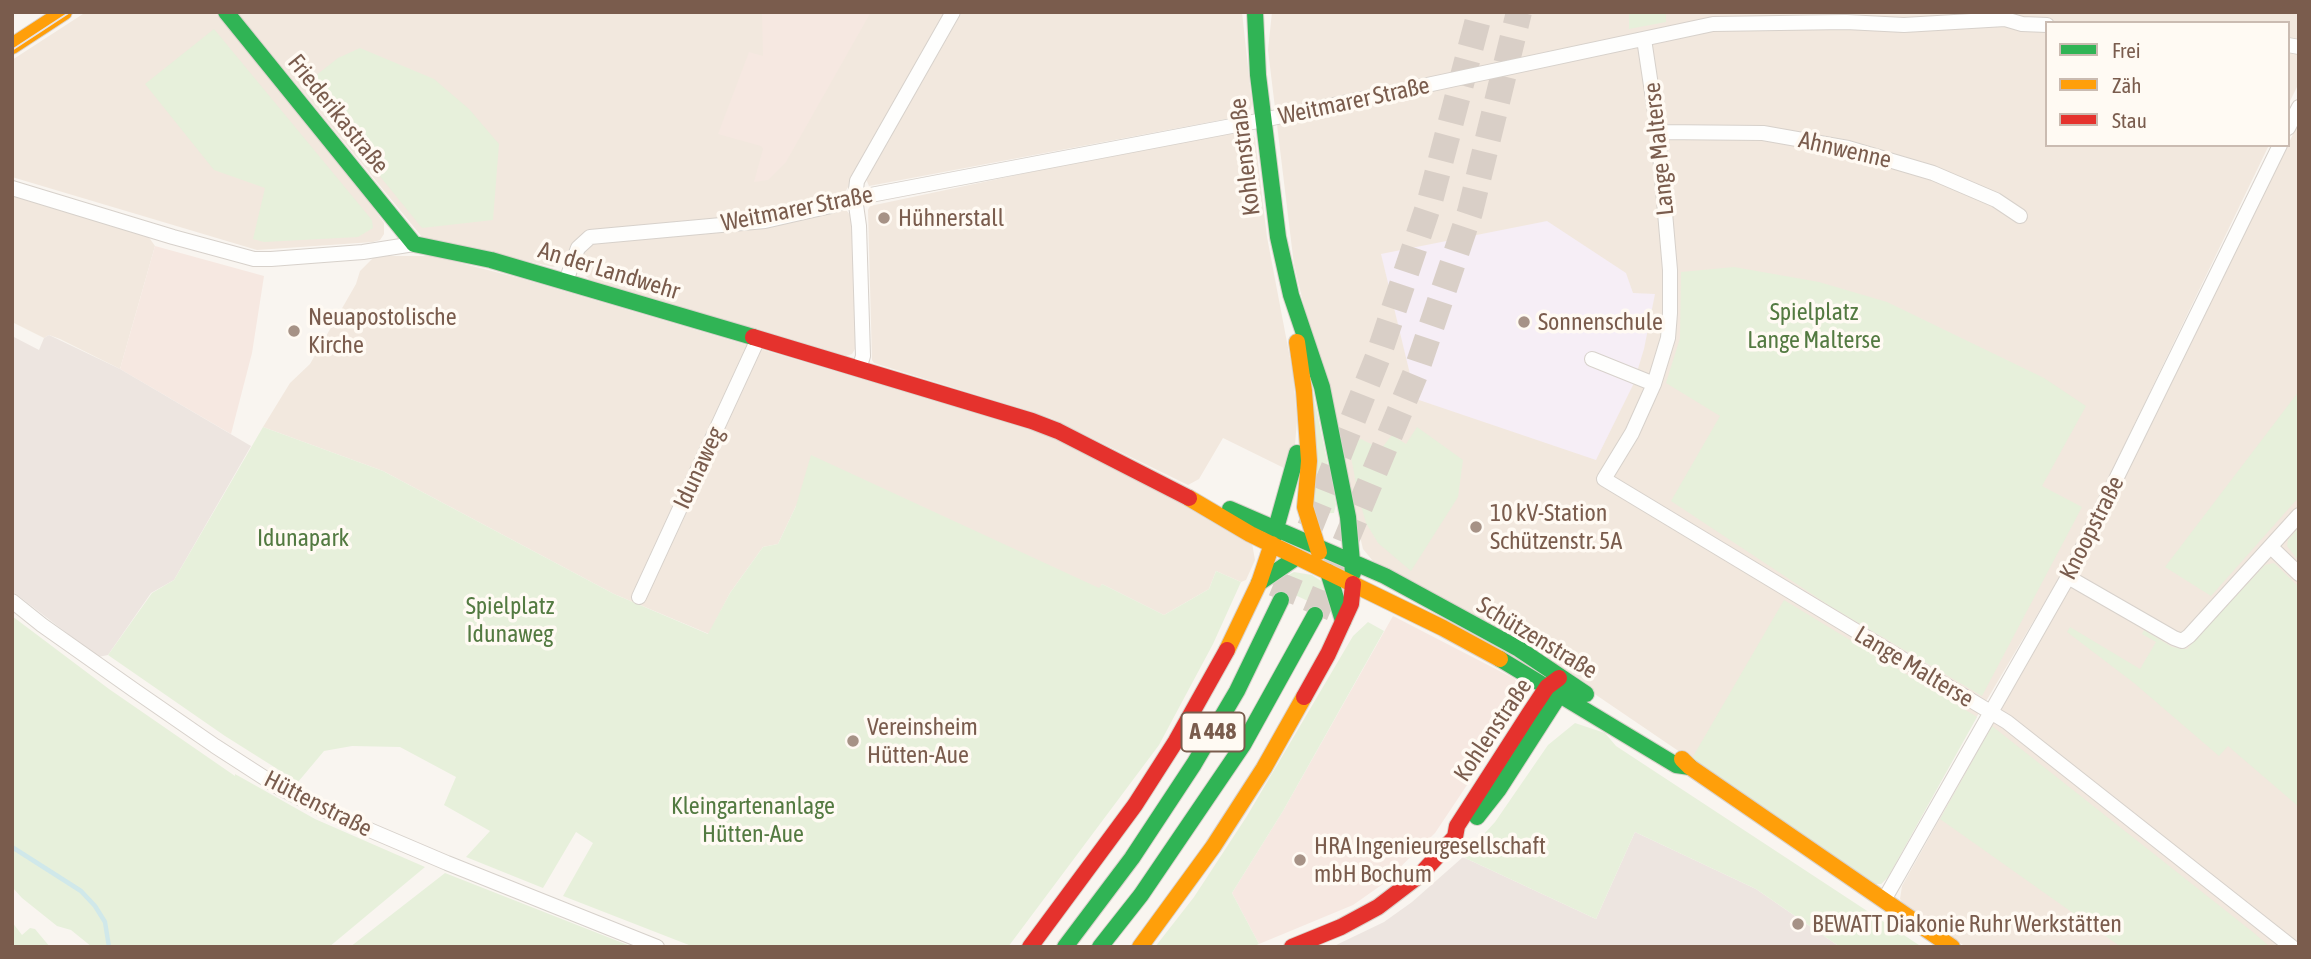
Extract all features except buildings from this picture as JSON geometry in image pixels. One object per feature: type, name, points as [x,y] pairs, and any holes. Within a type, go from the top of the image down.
[{"type":"main road","points":[[12,46],[64,12]]},
{"type":"main road","name":"Friederikastraße","points":[[226,12],[414,244]]},
{"type":"main road","name":"Kohlenstraße","points":[[1255,12],[1263,120],[1278,237],[1291,295],[1304,402],[1309,461],[1304,492],[1305,507],[1317,546]]},
{"type":"main road","name":"An der Landwehr","points":[[414,244],[491,260],[566,281],[1032,421],[1058,431],[1176,490],[1205,509],[1274,537],[1317,546],[1352,562]]},
{"type":"main road","name":"Kohlenstraße","points":[[1291,295],[1322,387],[1348,517],[1352,562]]},
{"type":"main road","name":"Kohlenstraße","points":[[1030,947],[1135,806],[1213,678],[1259,583],[1296,463],[1304,402]]},
{"type":"main road","points":[[1259,583],[1334,535],[1348,517]]},
{"type":"main road","name":"An der Landwehr","points":[[1274,537],[1297,557],[1353,584]]},
{"type":"main road","points":[[1317,546],[1343,621]]},
{"type":"main road","points":[[1140,947],[1213,846],[1296,714],[1352,604],[1352,562]]},
{"type":"main road","name":"Schützenstraße","points":[[1352,562],[1385,576],[1519,649],[1556,686]]},
{"type":"main road","name":"Schützenstraße","points":[[1353,584],[1556,686],[1681,757],[1690,767],[1952,947]]},
{"type":"main road","name":"A 448","points":[[1065,947],[1132,858],[1194,764],[1237,691],[1281,600]]},
{"type":"main road","name":"A 448","points":[[1100,947],[1141,895],[1236,756],[1315,615]]},
{"type":"main road","name":"Kohlenstraße","points":[[1292,947],[1341,927],[1378,907],[1420,874],[1455,837],[1464,833],[1499,789],[1556,686]]},
{"type":"street","points":[[859,369],[863,356],[859,226],[855,198],[857,181],[953,12]]},
{"type":"street","name":"Weitmarer Straße","points":[[566,281],[578,248],[590,237],[765,221],[855,198],[1263,120],[1713,24],[1846,22],[1905,25],[2005,19],[2022,24],[2045,25]]},
{"type":"street","name":"Lange Malterse","points":[[1644,39],[1658,132],[1670,270],[1668,338],[1654,384],[1632,433],[1604,479],[2007,722],[2292,947]]},
{"type":"street","points":[[2290,124],[2299,107]]},
{"type":"street","name":"Ahnwenne","points":[[1658,132],[1763,133],[1848,148],[1933,173],[1986,196],[2020,216]]},
{"type":"street","name":"Knoopstraße","points":[[1884,900],[2068,577],[2279,147]]},
{"type":"street","name":"An der Landwehr","points":[[12,188],[254,259],[363,252],[414,244]]},
{"type":"street","name":"Idunaweg","points":[[639,597],[758,339]]},
{"type":"street","points":[[1592,359],[1654,384]]},
{"type":"street","points":[[2068,577],[2154,628],[2182,640],[2189,636],[2299,515]]},
{"type":"street","points":[[2271,547],[2299,574]]},
{"type":"street","name":"Hüttenstraße","points":[[12,601],[153,704],[280,788],[332,814],[447,863],[657,947]]},
{"type":"shaded area","points":[[86,12],[215,12],[372,206],[384,223],[384,234],[380,240],[257,250],[12,177],[12,60]]},
{"type":"shaded area","points":[[237,12],[948,12],[844,194],[838,199],[758,217],[587,231],[575,243],[565,262],[553,267],[422,237]]},
{"type":"shaded area","points":[[762,12],[871,12],[786,162],[768,180],[754,182],[763,149],[761,146],[718,134],[749,52],[763,56]]},
{"type":"shaded area","points":[[962,12],[1242,12],[1251,109],[1242,116],[869,186],[866,179]]},
{"type":"shaded area","points":[[1272,12],[2299,12],[2299,83],[2290,101],[2290,21],[2045,21],[2045,147],[2268,147],[2066,566],[1969,730],[1888,877],[1881,884],[1874,884],[1530,650],[1377,566],[1363,549],[1294,265],[1268,50]]},
{"type":"shaded area","points":[[2299,122],[2299,947],[1966,947],[1904,904],[1900,899],[1902,886],[2085,559],[2287,147],[2290,147],[2290,140]]},
{"type":"shaded area","points":[[1239,128],[1249,129],[1255,138],[1267,237],[1293,374],[1297,420],[1295,445],[1284,468],[1223,438],[1199,479],[1188,485],[1051,418],[874,363],[872,360],[870,206]]},
{"type":"shaded area","points":[[12,194],[148,236],[155,246],[120,369],[60,339],[49,335],[44,338],[12,322]]},
{"type":"shaded area","points":[[846,210],[851,216],[858,344],[852,354],[846,356],[590,280],[581,268],[583,252],[589,245],[600,242],[751,230]]},
{"type":"shaded area","name":"Sonnenschule","points":[[1547,221],[1626,273],[1633,293],[1655,294],[1644,349],[1633,385],[1596,460],[1416,399],[1381,254]]},
{"type":"shaded area","points":[[155,246],[264,276],[252,353],[231,434],[120,369]]},
{"type":"shaded area","points":[[375,256],[433,256],[519,278],[1039,431],[1240,532],[1252,543],[1255,560],[1246,580],[1241,582],[1216,571],[1209,589],[1164,615],[1102,584],[1100,589],[796,506],[778,544],[763,547],[730,593],[709,634],[614,594],[383,471],[263,427],[290,383],[310,364],[356,284],[360,271]]},
{"type":"shaded area","points":[[49,335],[120,369],[251,446],[174,580],[151,593],[108,655],[98,657],[12,591],[12,336],[39,350],[44,338]]},
{"type":"shaded area","points":[[1393,616],[1515,679],[1522,697],[1515,713],[1435,833],[1383,884],[1353,905],[1259,944],[1232,893],[1283,811]]},
{"type":"shaded area","points":[[1635,832],[1756,889],[1840,947],[1332,947],[1384,922],[1412,902],[1463,857],[1596,919]]},
{"type":"green space","points":[[1629,12],[1666,12],[1666,22],[1629,29]]},
{"type":"green space","points":[[214,29],[372,220],[373,228],[358,237],[264,242],[253,239],[265,188],[214,170],[145,84]]},
{"type":"green space","points":[[360,48],[434,79],[469,109],[499,144],[493,220],[422,228],[305,84],[338,58]]},
{"type":"green space","name":"Spielplatz Lange Malterse","points":[[1734,267],[1819,282],[1887,302],[2044,378],[2086,406],[2042,486],[2082,507],[1982,696],[1830,606],[1671,501],[1720,416],[1666,383],[1680,338],[1681,272]]},
{"type":"green space","points":[[1312,388],[1336,504],[1334,513],[1310,514]]},
{"type":"green space","points":[[2299,391],[2299,497],[2211,596],[2165,567]]},
{"type":"green space","points":[[263,427],[383,471],[614,594],[708,634],[730,593],[763,547],[778,544],[796,506],[811,455],[1099,588],[1102,584],[1164,615],[1209,589],[1216,571],[1241,582],[1213,644],[1159,745],[1008,947],[694,947],[563,896],[593,843],[576,832],[543,888],[466,857],[490,831],[444,805],[456,777],[400,747],[352,746],[324,751],[298,782],[225,736],[108,655],[152,593],[174,580]]},
{"type":"green space","points":[[1417,427],[1463,460],[1458,497],[1411,571],[1378,543],[1366,523],[1348,440],[1353,443],[1361,439],[1381,449],[1392,435],[1406,444]]},
{"type":"green space","points":[[2299,527],[2299,561],[2287,546],[2288,540]]},
{"type":"green space","points":[[2274,563],[2299,587],[2299,807],[2228,746],[2219,756],[2134,683],[2067,632],[2070,627],[2140,669],[2156,642],[2142,634],[2144,630],[2172,647],[2187,649],[2265,565]]},
{"type":"green space","points":[[1294,572],[1312,575],[1321,581],[1331,612],[1272,584]]},
{"type":"green space","points":[[1784,600],[1977,717],[1888,877],[1881,884],[1874,884],[1691,760]]},
{"type":"green space","points":[[12,616],[109,689],[235,776],[315,819],[425,867],[329,947],[92,947],[71,930],[57,926],[12,887]]},
{"type":"green space","points":[[1368,622],[1384,631],[1283,811],[1232,893],[1259,944],[1252,947],[1155,947],[1194,897],[1247,816],[1353,636]]},
{"type":"green space","points":[[1575,723],[1605,733],[1616,746],[1922,947],[1840,947],[1756,889],[1635,832],[1596,919],[1463,857],[1495,822],[1548,745]]},
{"type":"green space","points":[[1992,726],[2270,947],[2121,947],[1940,819]]},
{"type":"green space","points":[[445,873],[633,947],[350,947]]},
{"type":"green space","points":[[12,922],[22,935],[30,928],[35,929],[50,947],[12,947]]},
{"type":"waterway","points":[[12,847],[81,891],[105,922],[109,947]]},
{"type":"tunnel","points":[[1281,600],[1379,354],[1430,201],[1480,12]]},
{"type":"tunnel","points":[[1315,615],[1416,372],[1470,212],[1519,12]]},
{"type":"tram line","points":[[12,50],[70,12]]},
{"type":"traffic: fast","points":[[226,12],[414,244],[491,260],[753,337]]},
{"type":"traffic: fast","points":[[1255,12],[1258,75],[1278,237],[1291,295],[1322,387],[1348,517],[1353,573]]},
{"type":"traffic: fast","points":[[1273,539],[1297,453]]},
{"type":"traffic: fast","points":[[1230,509],[1385,576],[1519,649],[1586,694]]},
{"type":"traffic: fast","points":[[1259,583],[1297,557]]},
{"type":"traffic: fast","points":[[1328,572],[1343,621]]},
{"type":"traffic: fast","points":[[1065,947],[1132,858],[1194,764],[1237,691],[1281,600]]},
{"type":"traffic: fast","points":[[1100,947],[1141,895],[1243,745],[1315,615]]},
{"type":"traffic: fast","points":[[1500,659],[1676,765],[1690,767]]},
{"type":"traffic: fast","points":[[1477,817],[1499,789],[1560,694],[1560,683]]},
{"type":"traffic: slow","points":[[12,46],[64,12]]},
{"type":"traffic: slow","points":[[1297,342],[1309,461],[1305,507],[1319,552]]},
{"type":"traffic: slow","points":[[1189,498],[1250,534],[1443,628],[1500,659]]},
{"type":"traffic: slow","points":[[1227,650],[1259,583],[1272,544]]},
{"type":"traffic: slow","points":[[1140,947],[1213,847],[1264,768],[1304,697]]},
{"type":"traffic: slow","points":[[1682,759],[1952,947]]},
{"type":"traffic: jam","points":[[753,337],[1032,421],[1058,431],[1189,498]]},
{"type":"traffic: jam","points":[[1304,697],[1351,604],[1353,584]]},
{"type":"traffic: jam","points":[[1030,947],[1135,805],[1176,741],[1227,650]]},
{"type":"traffic: jam","points":[[1292,947],[1341,927],[1378,907],[1420,875],[1455,837],[1457,826],[1529,714],[1547,687],[1559,678]]},
{"type":"place","name":"Hühnerstall","points":[[884,218]]},
{"type":"place","name":"Sonnenschule","points":[[1524,322]]},
{"type":"place","name":"Neuapostolische Kirche","points":[[294,331]]},
{"type":"place","name":"10 kV-Station Schützenstr. 5A","points":[[1476,527]]},
{"type":"place","name":"Vereinsheim Hütten-Aue","points":[[853,741]]},
{"type":"place","name":"HRA Ingenieurgesellschaft mbH Bochum","points":[[1300,860]]},
{"type":"place","name":"BEWATT Diakonie Ruhr Werkstätten","points":[[1798,924]]},
{"type":"park label","name":"Idunapark","points":[[303,538]]},
{"type":"park label","name":"Spielplatz Idunaweg","points":[[510,620]]},
{"type":"park label","name":"Kleingartenanlage Hütten-Aue","points":[[753,820]]}]
